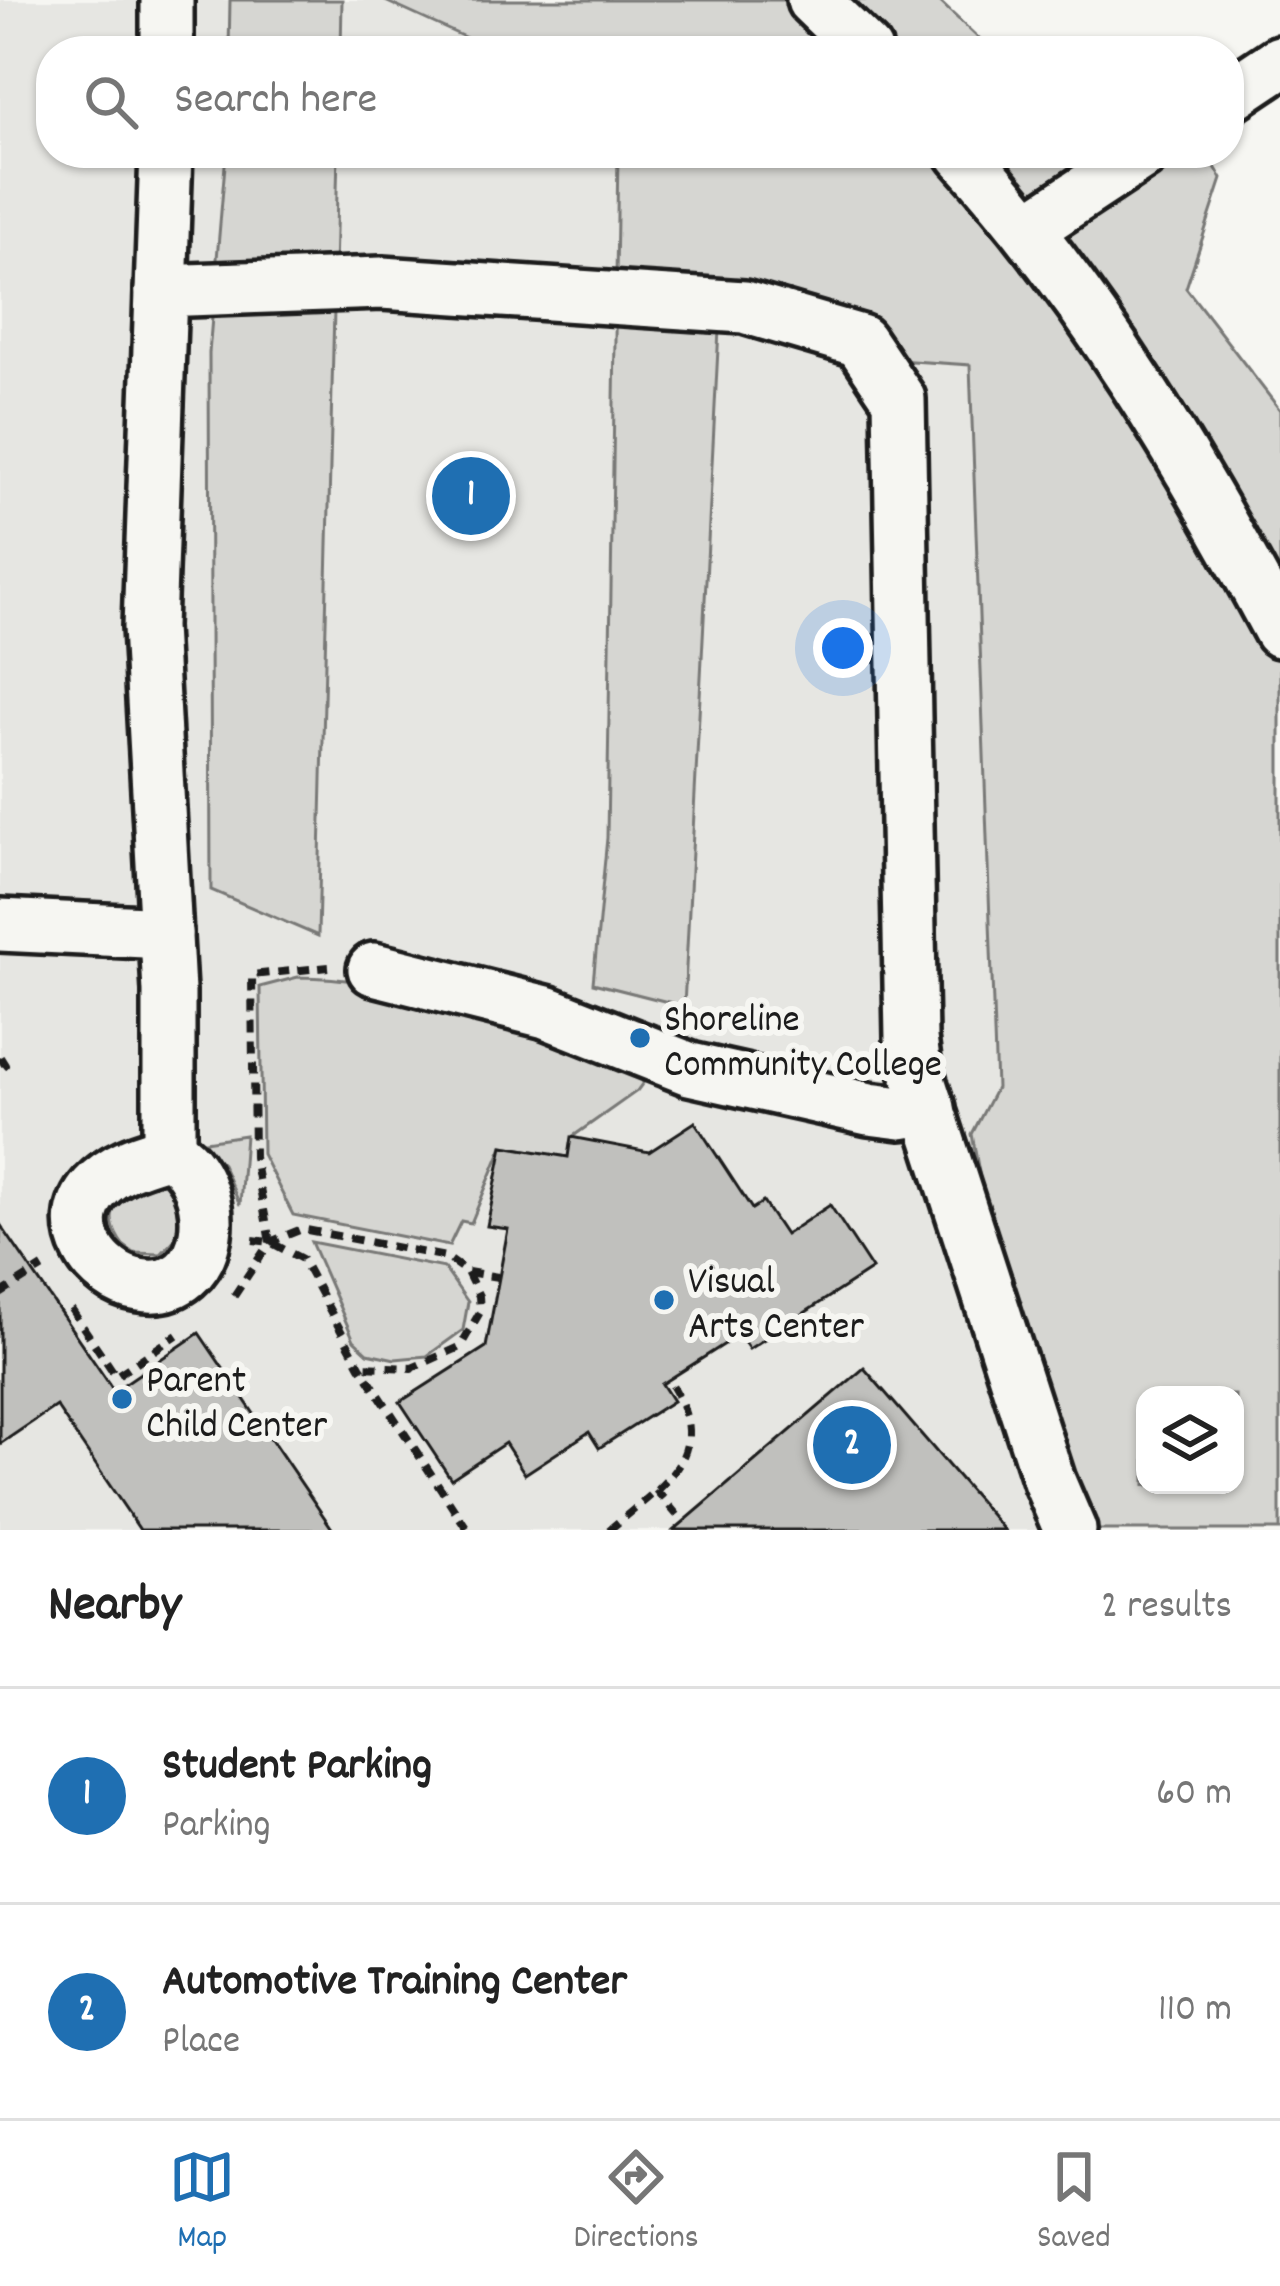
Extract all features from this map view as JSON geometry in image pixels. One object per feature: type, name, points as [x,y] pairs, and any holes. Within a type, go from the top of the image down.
[{"type":"street","points":[[167,0],[167,36]]},
{"type":"street","points":[[813,0],[850,36]]},
{"type":"street","points":[[1244,86],[1280,62]]},
{"type":"street","points":[[165,168],[148,628],[166,933],[170,1151]]},
{"type":"street","points":[[975,168],[1028,229],[1156,414],[1280,631]]},
{"type":"street","points":[[1028,229],[1120,168]]},
{"type":"street","points":[[161,291],[382,284],[544,291],[744,307],[860,341],[899,400],[910,1038],[1049,1481],[1070,1530]]},
{"type":"street","points":[[4,931],[166,933]]},
{"type":"street","points":[[374,969],[546,1012],[690,1069],[869,1109],[901,1113],[929,1108]]},
{"type":"path","points":[[270,1242],[254,1157],[252,975],[298,968],[374,969]]},
{"type":"path","points":[[0,1058],[5,1065],[0,1069]]},
{"type":"path","points":[[270,1242],[302,1229],[446,1257],[467,1272],[499,1277]]},
{"type":"path","points":[[270,1242],[302,1259],[360,1366],[468,1530]]},
{"type":"path","points":[[0,1294],[42,1265]]},
{"type":"path","points":[[360,1366],[412,1368],[460,1347],[480,1312],[479,1297],[467,1272]]},
{"type":"path","points":[[609,1530],[656,1490],[681,1458],[692,1431],[686,1408],[669,1380]]},
{"type":"path","points":[[656,1490],[683,1522]]},
{"type":"shaded area","name":"Shoreline Community College","points":[[0,0],[772,0],[811,36],[36,36],[36,168],[927,168],[1243,1386],[1136,1386],[1136,1494],[1244,1494],[1244,1391],[1280,1530],[0,1530]]},
{"type":"shaded area","points":[[230,0],[342,0],[341,36],[229,36]]},
{"type":"shaded area","points":[[383,0],[938,0],[976,36],[462,36]]},
{"type":"shaded area","points":[[225,168],[338,168],[318,936],[211,890],[209,353]]},
{"type":"shaded area","points":[[618,168],[1216,168],[1222,179],[1186,288],[1280,410],[1280,1530],[1094,1530],[980,1178],[972,1134],[996,1088],[970,365],[853,357],[785,330],[719,329],[684,1006],[593,983],[607,838]]},
{"type":"shaded area","points":[[298,977],[342,979],[430,997],[642,1073],[645,1080],[637,1091],[572,1137],[568,1157],[503,1146],[471,1223],[461,1221],[449,1246],[293,1215],[262,1154],[260,987]]},
{"type":"shaded area","points":[[245,1135],[240,1205],[222,1164],[198,1142]]},
{"type":"shaded area","points":[[150,1176],[174,1189],[180,1234],[161,1254],[134,1253],[123,1245],[112,1222],[116,1204]]},
{"type":"shaded area","points":[[311,1242],[444,1268],[468,1302],[463,1330],[427,1356],[395,1359],[368,1353],[354,1340]]},
{"type":"building","name":"Visual Arts Center","points":[[695,1122],[752,1209],[763,1202],[785,1235],[830,1205],[872,1269],[749,1349],[739,1335],[662,1384],[673,1401],[599,1448],[589,1432],[525,1474],[505,1443],[451,1479],[400,1402],[486,1347],[508,1229],[487,1226],[503,1146],[568,1157],[571,1137],[649,1152]]},
{"type":"building","name":"Parent Child Center","points":[[0,1224],[114,1391],[199,1333],[333,1530],[140,1530],[56,1406],[0,1444]]},
{"type":"building","points":[[864,1368],[1004,1530],[674,1530]]},
{"type":"place","name":"Student Parking","points":[[471,496]]},
{"type":"place","name":"Shoreline Community College","points":[[640,1038]]},
{"type":"place","name":"Visual Arts Center","points":[[664,1300]]},
{"type":"place","name":"Parent Child Center","points":[[122,1399]]},
{"type":"place","name":"Automotive Training Center","points":[[852,1445]]}]
